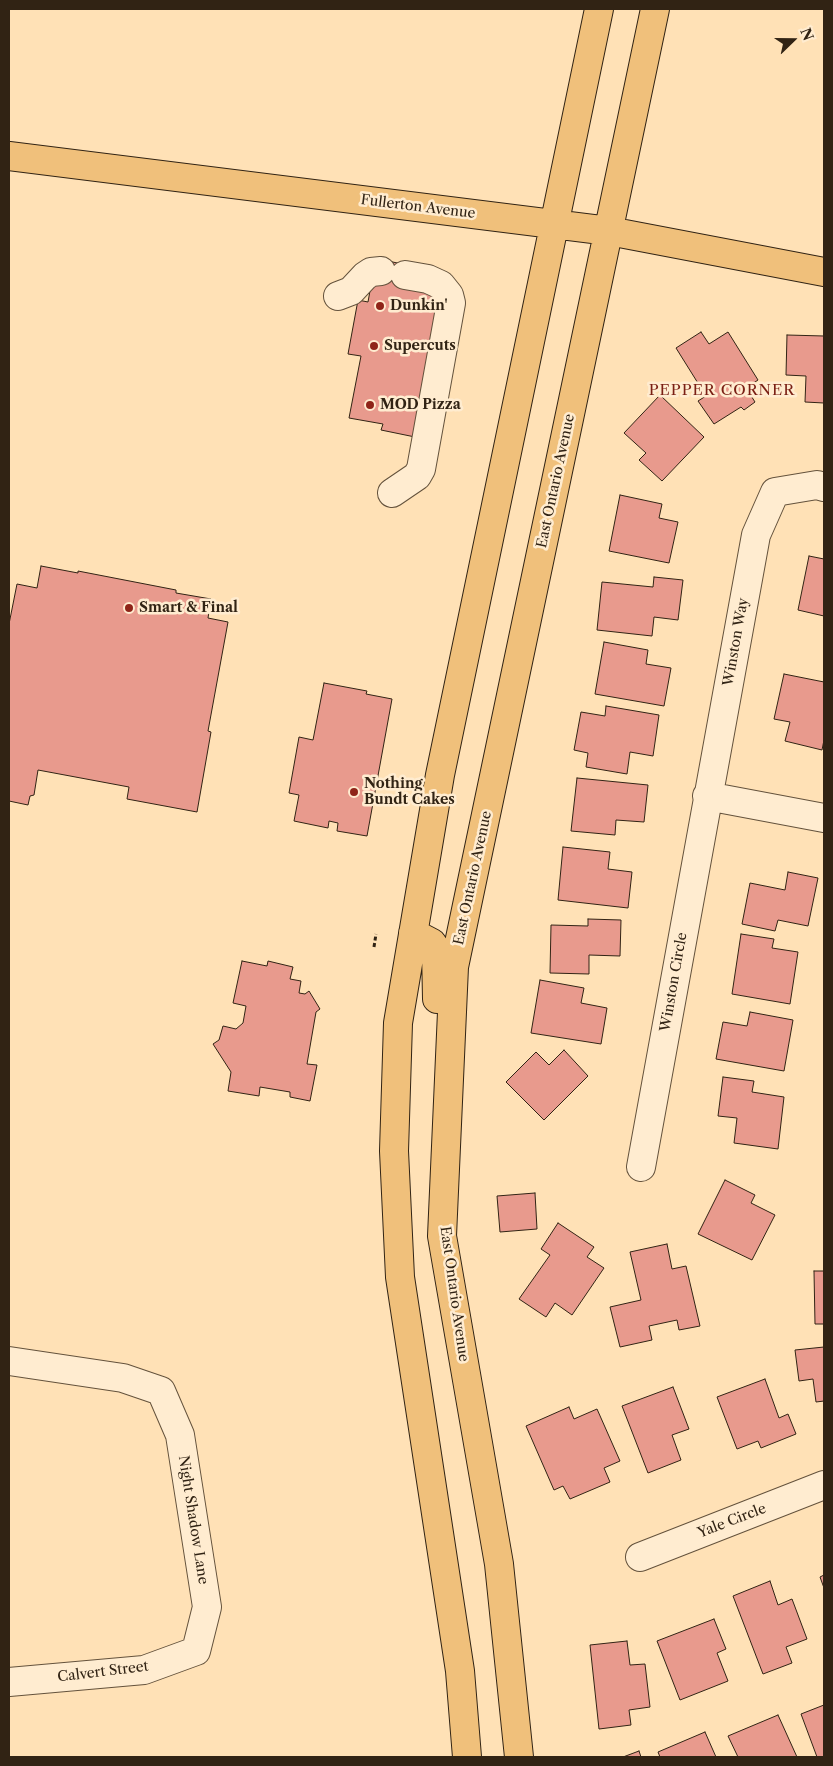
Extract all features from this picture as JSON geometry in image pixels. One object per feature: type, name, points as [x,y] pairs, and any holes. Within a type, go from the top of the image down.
[{"type":"main road","points":[[466,1757],[460,1671],[400,1277],[394,1151],[398,1023],[440,775],[600,9]]},
{"type":"main road","name":"East Ontario Avenue","points":[[519,1757],[498,1564],[442,1236],[454,967],[655,9]]},
{"type":"main road","name":"Fullerton Avenue","points":[[9,156],[608,231],[824,272]]},
{"type":"main road","points":[[413,933],[432,943],[436,949],[437,1003],[430,1124],[431,1180],[432,1199],[442,1236]]},
{"type":"street","points":[[338,296],[351,291],[371,272],[393,273],[428,280],[441,285],[449,295],[451,303],[420,469],[417,476],[392,493]]},
{"type":"street","name":"Winston Way","points":[[708,796],[756,535],[775,492],[817,485],[824,487]]},
{"type":"street","points":[[708,796],[824,818]]},
{"type":"street","name":"Winston Circle","points":[[641,1167],[708,796]]},
{"type":"street","name":"Night Shadow Lane","points":[[9,1362],[123,1378],[161,1391],[180,1435],[207,1607],[196,1651]]},
{"type":"street","name":"Yale Circle","points":[[640,1557],[824,1485]]},
{"type":"street","name":"Calvert Street","points":[[9,1682],[144,1670],[196,1651]]},
{"type":"path","points":[[374,947],[376,934]]},
{"type":"building","points":[[383,260],[407,265],[431,291],[445,313],[415,437],[381,430],[383,424],[349,418],[361,356],[348,354],[358,300],[368,302],[373,274]]},
{"type":"building","points":[[701,332],[709,344],[728,332],[758,380],[746,388],[755,402],[744,410],[741,407],[714,424],[698,401],[706,396],[676,348]]},
{"type":"building","points":[[787,335],[824,336],[824,403],[805,402],[806,376],[786,375]]},
{"type":"building","points":[[660,395],[704,437],[662,481],[639,460],[646,453],[624,433]]},
{"type":"building","points":[[620,495],[662,504],[659,518],[678,522],[669,563],[609,551]]},
{"type":"building","points":[[809,556],[824,559],[824,616],[798,610]]},
{"type":"building","points":[[41,566],[78,573],[78,571],[176,590],[176,593],[211,599],[208,618],[228,622],[208,731],[211,732],[197,812],[127,799],[129,787],[38,770],[34,795],[30,796],[28,805],[9,801],[9,624],[17,584],[37,588]]},
{"type":"building","points":[[654,577],[683,580],[678,620],[654,617],[652,636],[597,630],[602,582],[653,587]]},
{"type":"building","points":[[604,642],[648,650],[646,664],[671,668],[664,706],[595,694]]},
{"type":"building","points":[[784,674],[824,682],[824,740],[822,750],[785,741],[790,722],[774,719]]},
{"type":"building","points":[[324,683],[367,691],[366,694],[392,699],[367,836],[337,831],[338,823],[329,821],[328,828],[294,821],[299,795],[289,793],[299,737],[313,740]]},
{"type":"building","points":[[606,706],[659,715],[653,756],[630,752],[627,774],[586,767],[588,753],[574,750],[581,712],[605,716]]},
{"type":"building","points":[[577,778],[648,785],[644,822],[616,820],[615,835],[571,831]]},
{"type":"building","points":[[563,847],[610,852],[608,869],[632,872],[628,908],[558,900]]},
{"type":"building","points":[[788,872],[818,878],[808,926],[778,920],[775,931],[742,924],[750,883],[785,890]]},
{"type":"building","points":[[588,919],[621,920],[620,956],[589,955],[589,974],[550,973],[551,925],[588,926]]},
{"type":"building","points":[[741,934],[774,939],[772,948],[798,952],[790,1004],[732,994]]},
{"type":"building","points":[[242,961],[267,966],[268,961],[293,967],[290,979],[301,981],[299,993],[305,994],[309,991],[320,1009],[316,1012],[307,1064],[317,1065],[310,1101],[290,1097],[290,1092],[260,1087],[259,1096],[228,1091],[231,1072],[213,1044],[219,1040],[223,1026],[236,1029],[243,1023],[246,1006],[233,1003]]},
{"type":"building","points":[[540,980],[584,988],[581,1003],[607,1008],[601,1044],[531,1033]]},
{"type":"building","points":[[750,1012],[793,1020],[784,1071],[716,1059],[723,1022],[747,1026]]},
{"type":"building","points":[[564,1050],[588,1076],[544,1120],[506,1082],[536,1052],[549,1065]]},
{"type":"building","points":[[723,1077],[754,1081],[752,1092],[784,1097],[778,1149],[734,1143],[737,1118],[718,1116]]},
{"type":"building","points":[[725,1180],[755,1195],[751,1203],[775,1215],[752,1260],[698,1234]]},
{"type":"building","points":[[535,1193],[537,1229],[500,1232],[497,1196]]},
{"type":"building","points":[[558,1223],[594,1247],[587,1257],[604,1268],[572,1315],[555,1303],[546,1317],[519,1299],[550,1255],[541,1249]]},
{"type":"building","points":[[667,1244],[672,1269],[686,1266],[700,1326],[679,1330],[677,1320],[649,1326],[652,1340],[620,1347],[610,1307],[641,1300],[630,1252]]},
{"type":"building","points":[[814,1271],[824,1271],[824,1324],[815,1324]]},
{"type":"building","points":[[824,1347],[824,1401],[816,1402],[813,1379],[799,1381],[795,1350]]},
{"type":"building","points":[[765,1379],[779,1418],[788,1414],[796,1434],[761,1448],[758,1441],[737,1449],[717,1397]]},
{"type":"building","points":[[673,1387],[689,1429],[672,1435],[681,1460],[648,1473],[622,1406]]},
{"type":"building","points":[[569,1407],[574,1419],[597,1409],[620,1461],[604,1468],[610,1482],[570,1499],[563,1486],[554,1490],[526,1426]]},
{"type":"building","points":[[824,1575],[824,1588],[820,1577]]},
{"type":"building","points":[[770,1581],[778,1605],[792,1599],[807,1639],[786,1647],[792,1663],[763,1674],[733,1596]]},
{"type":"building","points":[[714,1619],[726,1649],[717,1653],[728,1681],[680,1700],[657,1641]]},
{"type":"building","points":[[627,1641],[630,1665],[645,1664],[650,1707],[629,1710],[631,1725],[599,1729],[590,1645]]},
{"type":"building","points":[[824,1705],[824,1757],[817,1757],[801,1714]]},
{"type":"building","points":[[778,1715],[797,1757],[738,1757],[728,1736]]},
{"type":"building","points":[[705,1732],[716,1757],[660,1757],[658,1752]]},
{"type":"building","points":[[639,1751],[641,1757],[623,1757]]},
{"type":"place","name":"Dunkin'","points":[[380,306]]},
{"type":"place","name":"Supercuts","points":[[374,346]]},
{"type":"place","name":"MOD Pizza","points":[[370,405]]},
{"type":"place","name":"Smart & Final","points":[[129,608]]},
{"type":"place","name":"Nothing Bundt Cakes","points":[[354,792]]},
{"type":"district","name":"PEPPER CORNER","points":[[722,391]]}]
